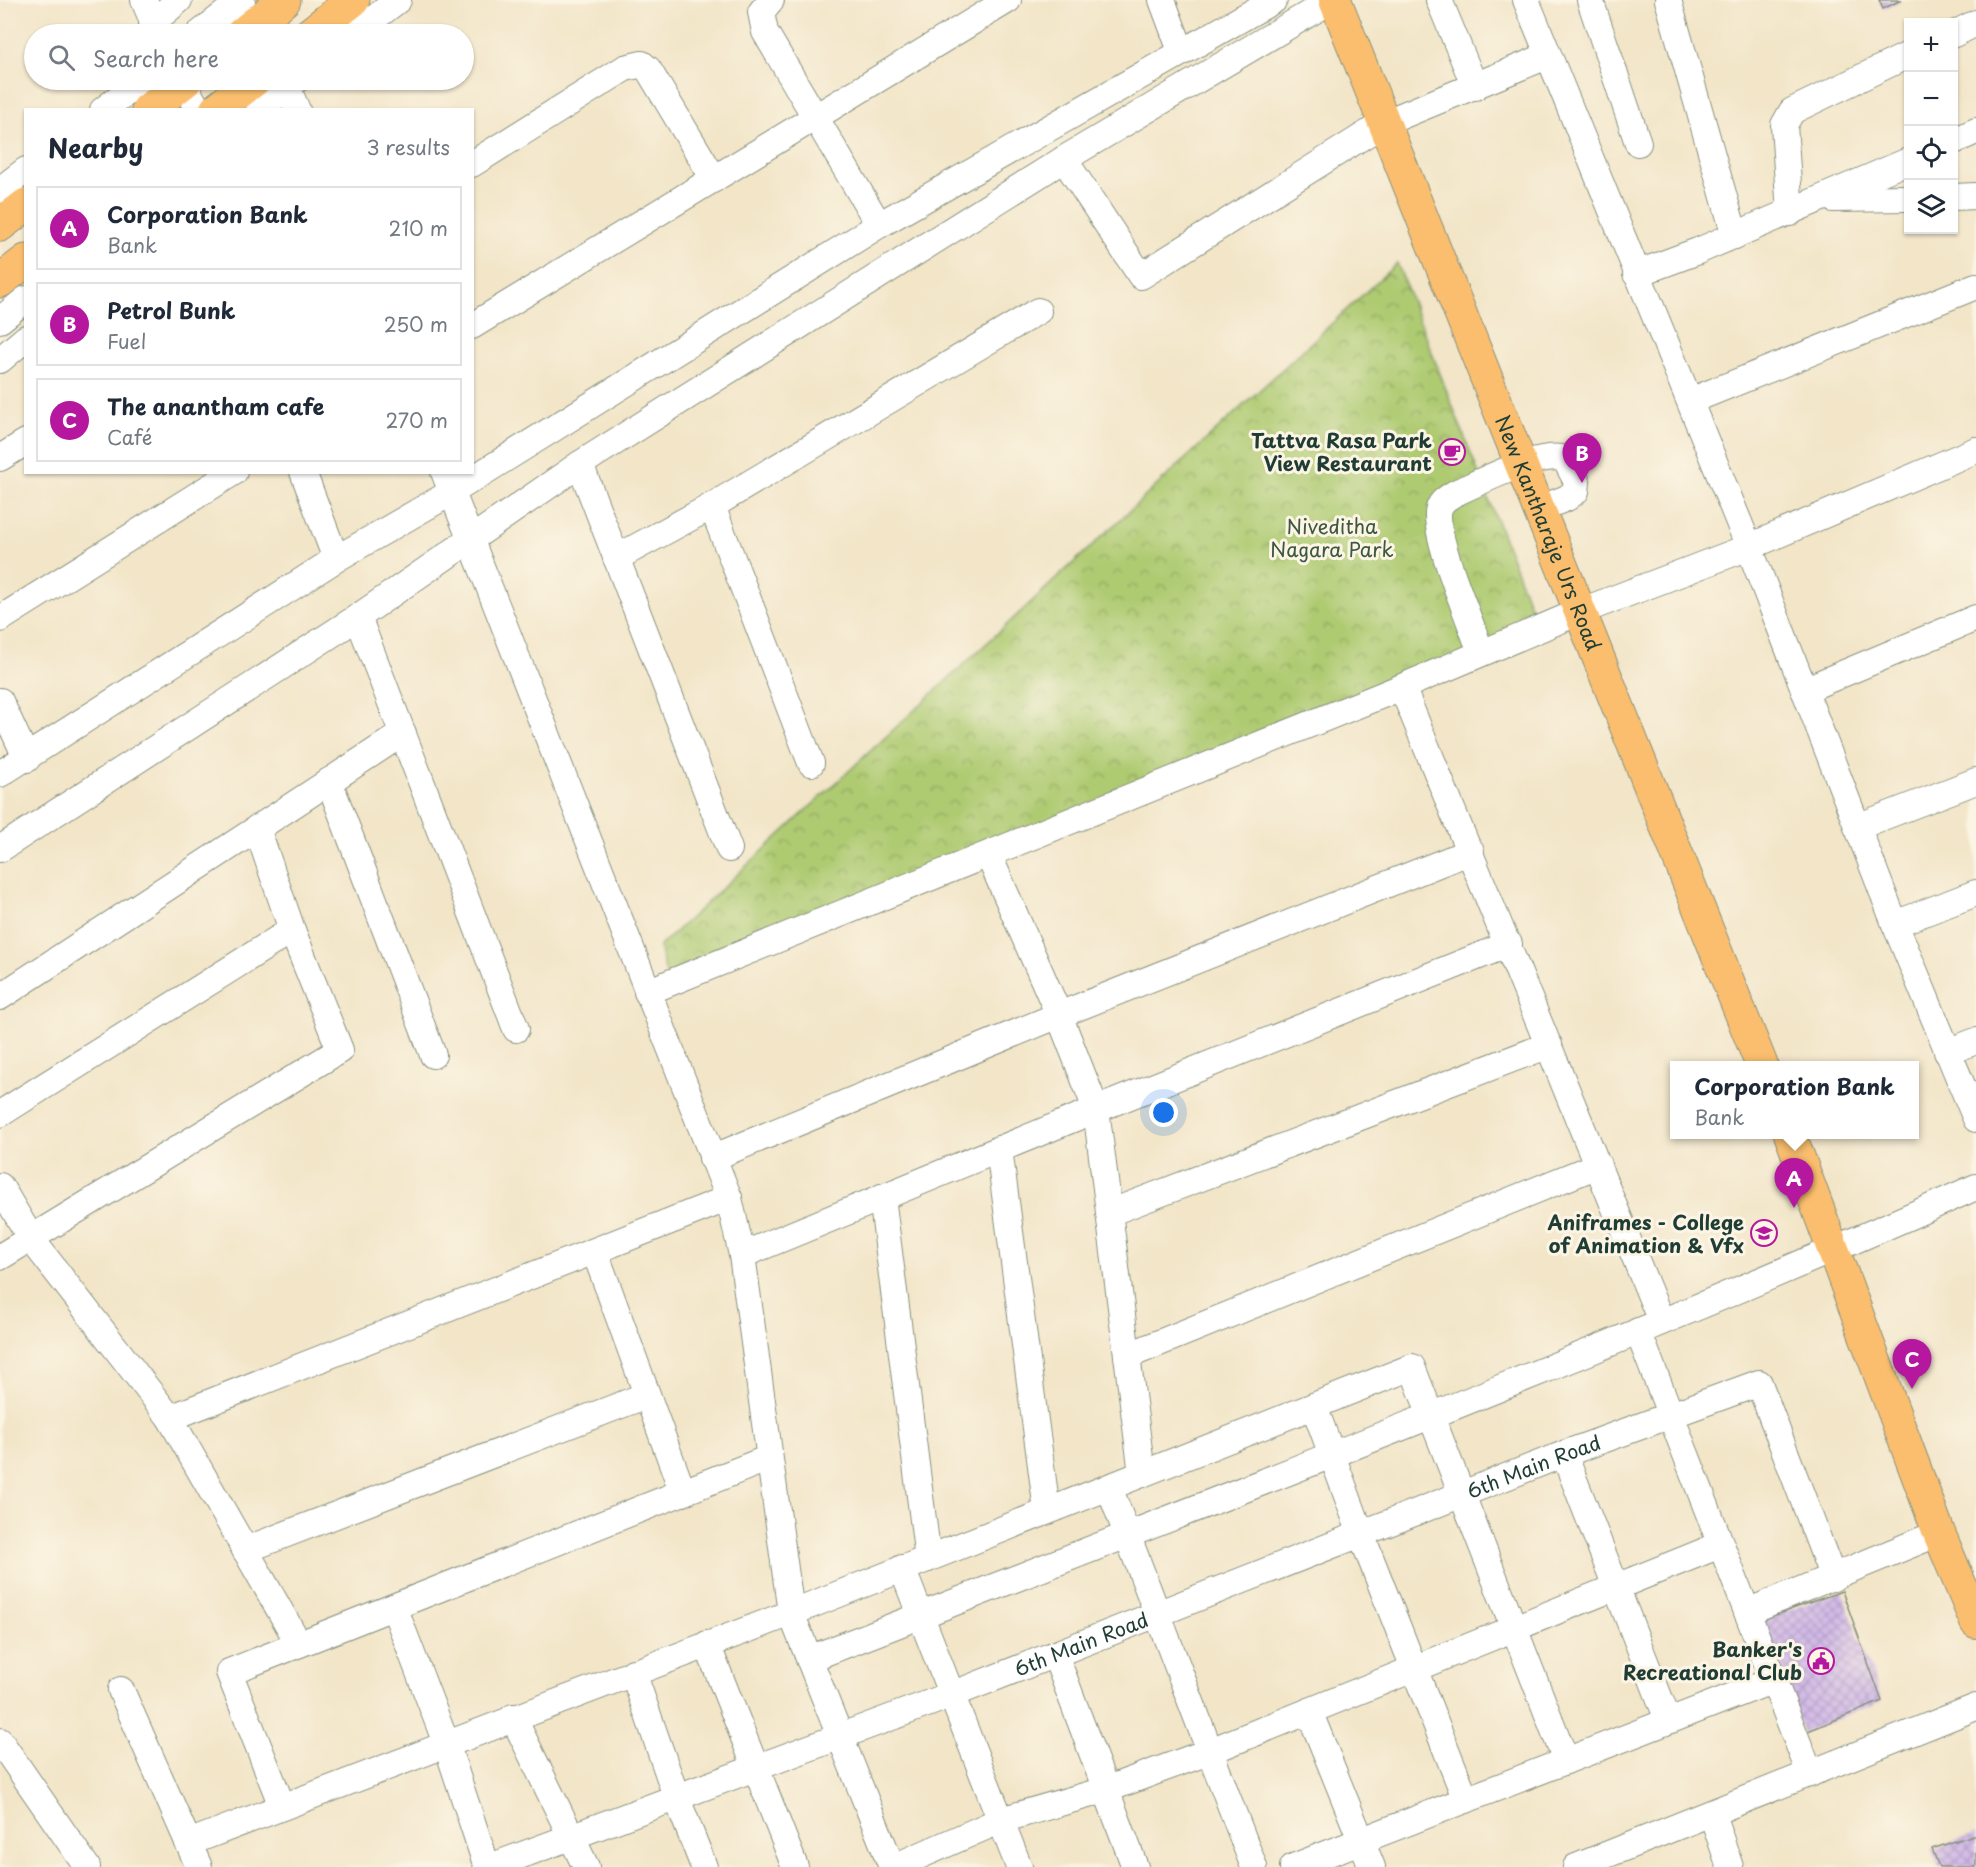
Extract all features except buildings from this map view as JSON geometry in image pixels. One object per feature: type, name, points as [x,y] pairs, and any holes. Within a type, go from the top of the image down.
[{"type":"highway","points":[[255,24],[285,0]]},
{"type":"highway","points":[[323,24],[353,0]]},
{"type":"highway","points":[[152,108],[183,90]]},
{"type":"highway","points":[[219,108],[241,90]]},
{"type":"highway","points":[[0,225],[24,207]]},
{"type":"highway","points":[[0,281],[24,263]]},
{"type":"main road","name":"New Kantharaje Urs Road","points":[[1333,0],[1760,1061]]},
{"type":"main road","points":[[1792,1139],[1939,1533],[1976,1622]]},
{"type":"street","points":[[151,19],[180,0]]},
{"type":"street","points":[[212,24],[242,0]]},
{"type":"street","points":[[367,24],[398,0]]},
{"type":"street","points":[[771,0],[761,12],[765,32],[879,225]]},
{"type":"street","points":[[474,325],[1008,0]]},
{"type":"street","points":[[1161,0],[1181,51]]},
{"type":"street","points":[[474,466],[879,225],[1274,0]]},
{"type":"street","points":[[0,849],[358,617],[580,464],[1065,159],[1333,0]]},
{"type":"street","points":[[1439,0],[1475,87]]},
{"type":"street","points":[[1526,0],[1749,547],[1895,924],[1976,1119]]},
{"type":"street","points":[[1590,0],[1638,143]]},
{"type":"street","points":[[1668,0],[1734,236]]},
{"type":"street","points":[[1958,32],[1976,23]]},
{"type":"street","points":[[1065,159],[1141,276],[1384,123],[1547,56]]},
{"type":"street","points":[[1790,213],[1784,125],[1792,111],[1904,57]]},
{"type":"street","points":[[474,163],[625,68],[642,64],[648,69],[714,179]]},
{"type":"street","points":[[107,108],[129,90]]},
{"type":"street","points":[[263,108],[293,92]]},
{"type":"street","points":[[1958,139],[1976,131]]},
{"type":"street","points":[[1636,274],[1790,213],[1904,163]]},
{"type":"street","points":[[0,190],[24,172]]},
{"type":"street","points":[[1958,196],[1976,196]]},
{"type":"street","points":[[1821,200],[1904,198]]},
{"type":"street","points":[[1689,401],[1976,286]]},
{"type":"street","points":[[0,320],[24,301]]},
{"type":"street","points":[[616,558],[712,506],[1038,311]]},
{"type":"street","points":[[0,360],[24,340]]},
{"type":"street","points":[[0,458],[24,443]]},
{"type":"street","points":[[647,992],[989,856],[1579,612],[1749,547],[1976,450]]},
{"type":"street","points":[[1476,639],[1442,538],[1438,512],[1443,500],[1522,466],[1555,455],[1565,459],[1578,482],[1576,491],[1567,498],[1539,509]]},
{"type":"street","points":[[580,464],[729,849]]},
{"type":"street","points":[[0,619],[231,474]]},
{"type":"street","points":[[304,474],[336,559]]},
{"type":"street","points":[[0,774],[27,759],[336,559],[461,474]]},
{"type":"street","points":[[448,482],[729,1198],[742,1255],[791,1613],[893,1867],[1001,1820],[1105,1790],[1208,1752],[1720,1545]]},
{"type":"street","points":[[712,506],[811,763]]},
{"type":"street","points":[[358,617],[516,1029]]},
{"type":"street","points":[[1803,690],[1976,618]]},
{"type":"street","points":[[1402,687],[1472,851],[1661,1321]]},
{"type":"street","points":[[0,701],[27,759]]},
{"type":"street","points":[[0,997],[403,733]]},
{"type":"street","points":[[329,781],[433,1055]]},
{"type":"street","points":[[1857,827],[1976,781]]},
{"type":"street","points":[[0,1257],[32,1240],[340,1050],[292,930],[256,828]]},
{"type":"street","points":[[712,1158],[1059,1015],[1472,851]]},
{"type":"street","points":[[989,856],[1059,1015],[1096,1109],[1142,1474]]},
{"type":"street","points":[[1895,924],[1976,893]]},
{"type":"street","points":[[0,1114],[292,930]]},
{"type":"street","points":[[742,1255],[1096,1109],[1509,944]]},
{"type":"street","points":[[1947,1052],[1976,1041]]},
{"type":"street","points":[[1109,1212],[1549,1045]]},
{"type":"street","points":[[999,1149],[1047,1511]]},
{"type":"street","points":[[1127,1356],[1598,1165]]},
{"type":"street","points":[[0,1186],[32,1240],[170,1418],[299,1644]]},
{"type":"street","points":[[809,1659],[1638,1331],[1835,1250],[1976,1187]]},
{"type":"street","points":[[882,1197],[928,1559]]},
{"type":"street","points":[[170,1418],[729,1198]]},
{"type":"street","points":[[594,1252],[682,1493]]},
{"type":"street","points":[[1638,1331],[1669,1416],[1810,1774]]},
{"type":"street","points":[[188,1843],[513,1717],[791,1613],[1412,1367],[1566,1761]]},
{"type":"street","name":"6th Main Road","points":[[489,1867],[951,1695],[1564,1454],[1759,1383],[1833,1578]]},
{"type":"street","points":[[245,1550],[646,1395]]},
{"type":"street","points":[[1314,1406],[1413,1669],[1466,1800]]},
{"type":"street","points":[[1564,1454],[1668,1720]]},
{"type":"street","points":[[282,1806],[230,1672],[769,1458]]},
{"type":"street","points":[[1109,1487],[1208,1752],[1254,1867]]},
{"type":"street","points":[[1747,1612],[1939,1533]]},
{"type":"street","points":[[902,1568],[1018,1867]]},
{"type":"street","points":[[394,1607],[446,1743],[489,1867]]},
{"type":"street","points":[[707,1644],[795,1867]]},
{"type":"street","points":[[1055,1654],[1135,1867]]},
{"type":"street","points":[[633,1672],[676,1796],[704,1867]]},
{"type":"street","points":[[1293,1867],[1774,1680]]},
{"type":"street","points":[[121,1690],[199,1867]]},
{"type":"street","points":[[1576,1867],[1976,1707]]},
{"type":"street","points":[[1309,1711],[1372,1867]]},
{"type":"street","points":[[513,1717],[586,1867]]},
{"type":"street","points":[[0,1741],[87,1867]]},
{"type":"street","points":[[1712,1814],[1730,1867]]},
{"type":"green space","name":"Niveditha Nagara Park","points":[[1397,263],[1537,624],[667,978],[659,947]]},
{"type":"place","name":"Tattva Rasa Park View Restaurant","points":[[1452,452]]},
{"type":"place","name":"Petrol Bunk","points":[[1582,483]]},
{"type":"place","name":"Corporation Bank","points":[[1794,1208]]},
{"type":"place","name":"Aniframes - College of Animation & Vfx","points":[[1764,1233]]},
{"type":"place","name":"The anantham cafe","points":[[1912,1389]]},
{"type":"place","name":"Banker's Recreational Club","points":[[1821,1661]]}]
